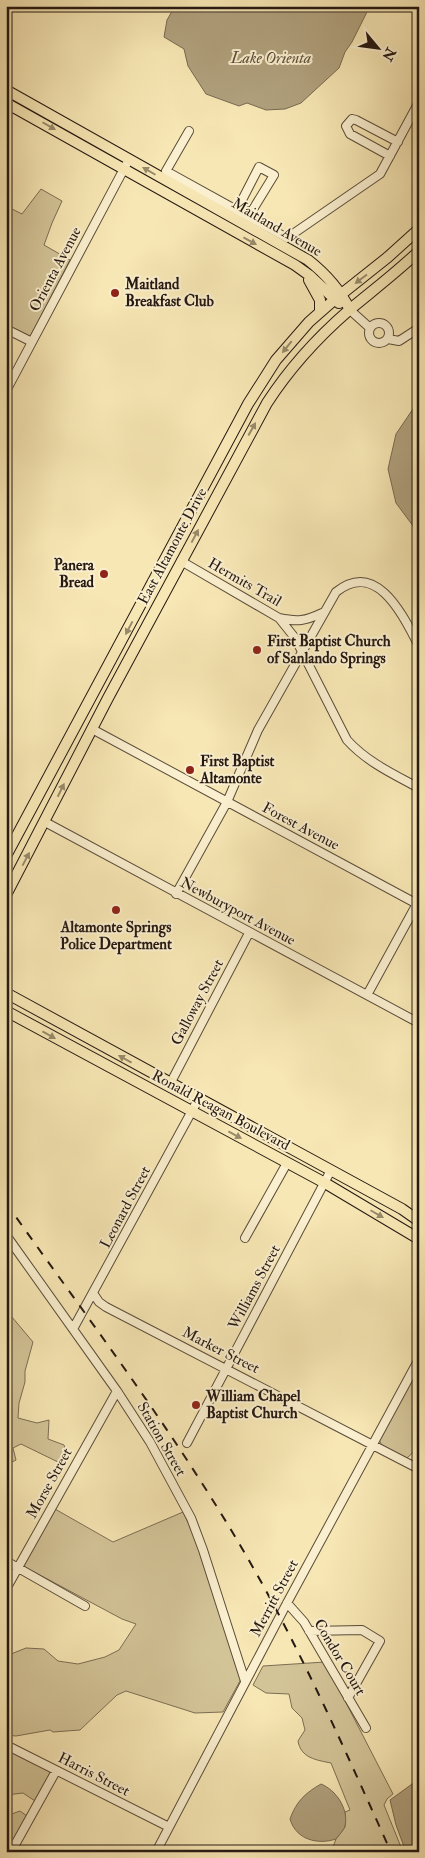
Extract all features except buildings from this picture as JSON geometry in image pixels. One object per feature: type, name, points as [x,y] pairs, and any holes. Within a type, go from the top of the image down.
[{"type":"main road","name":"Maitland Avenue","points":[[6,90],[129,159],[239,217],[308,260],[326,276],[338,297]]},
{"type":"main road","name":"Maitland Avenue","points":[[6,103],[295,265],[338,297],[350,310]]},
{"type":"main road","name":"East Altamonte Drive","points":[[6,856],[252,397],[293,340],[320,312],[388,258],[419,229]]},
{"type":"main road","name":"East Altamonte Drive","points":[[6,895],[108,698],[260,414],[280,384],[316,342],[419,251]]},
{"type":"main road","points":[[295,265],[316,291],[320,300],[320,312]]},
{"type":"main road","points":[[225,448],[231,454],[232,466]]},
{"type":"main road","points":[[176,539],[181,561]]},
{"type":"main road","points":[[169,552],[174,566],[173,576]]},
{"type":"main road","points":[[104,674],[108,686],[108,698]]},
{"type":"main road","points":[[37,799],[38,811],[45,822]]},
{"type":"main road","name":"Ronald Reagan Boulevard","points":[[6,993],[402,1209],[419,1221]]},
{"type":"main road","name":"Ronald Reagan Boulevard","points":[[6,1011],[325,1183],[419,1240]]},
{"type":"street","points":[[188,131],[166,171],[239,217],[287,238],[380,174],[419,102]]},
{"type":"street","points":[[390,156],[350,134],[346,126],[352,119],[356,120],[398,142]]},
{"type":"street","name":"Orienta Avenue","points":[[6,392],[129,159]]},
{"type":"street","points":[[232,231],[239,217],[240,204],[259,167],[274,175],[252,211],[239,217]]},
{"type":"street","points":[[350,310],[370,328]]},
{"type":"street","points":[[377,323],[385,324],[390,331],[388,339],[382,344],[374,342],[369,336],[370,328],[377,323]]},
{"type":"street","points":[[6,328],[32,342]]},
{"type":"street","points":[[388,339],[399,341],[419,328]]},
{"type":"street","name":"Hermits Trail","points":[[181,561],[280,618],[296,638],[347,740],[367,759],[419,788]]},
{"type":"street","points":[[176,894],[227,802],[258,730],[332,596],[349,583],[369,583],[379,587],[388,594],[419,646]]},
{"type":"street","points":[[280,618],[295,622],[307,620],[322,613]]},
{"type":"street","name":"Forest Avenue","points":[[92,729],[418,903]]},
{"type":"street","name":"Newburyport Avenue","points":[[45,822],[419,1023]]},
{"type":"street","points":[[367,995],[418,903]]},
{"type":"street","name":"Galloway Street","points":[[170,1084],[249,933]]},
{"type":"street","name":"Leonard Street","points":[[73,1328],[199,1098]]},
{"type":"street","points":[[244,1238],[287,1163]]},
{"type":"street","name":"Williams Street","points":[[187,1442],[331,1170]]},
{"type":"street","name":"Station Street","points":[[6,1235],[73,1328],[150,1442],[191,1518],[206,1558],[245,1681]]},
{"type":"street","name":"Marker Street","points":[[93,1293],[99,1302],[106,1307],[419,1468]]},
{"type":"street","name":"Merritt Street","points":[[156,1852],[245,1681],[419,1359]]},
{"type":"street","name":"Morse Street","points":[[6,1589],[117,1392]]},
{"type":"street","points":[[6,1561],[84,1606]]},
{"type":"street","name":"Condor Court","points":[[287,1603],[309,1631],[366,1728]]},
{"type":"street","points":[[309,1631],[362,1630],[380,1642],[348,1698]]},
{"type":"street","name":"Harris Street","points":[[6,1745],[169,1827]]},
{"type":"street","points":[[11,1852],[56,1770]]},
{"type":"shaded area","points":[[41,189],[62,201],[44,245],[70,260],[30,337],[6,325],[6,240],[10,233],[6,230],[6,206],[22,214]]},
{"type":"shaded area","points":[[6,1310],[33,1342],[25,1371],[25,1382],[19,1403],[18,1418],[37,1423],[49,1420],[48,1439],[64,1445],[68,1456],[64,1462],[60,1463],[21,1444],[13,1448],[16,1460],[6,1465]]},
{"type":"shaded area","points":[[419,1367],[419,1447],[407,1458],[387,1449],[379,1440]]},
{"type":"shaded area","points":[[55,1509],[113,1542],[183,1512],[193,1533],[241,1679],[223,1712],[195,1713],[126,1691],[117,1695],[80,1730],[53,1732],[50,1730],[16,1736],[6,1735],[6,1656],[26,1648],[44,1649],[58,1661],[78,1664],[105,1657],[119,1650],[136,1624],[122,1619],[23,1566]]},
{"type":"shaded area","points":[[325,1662],[393,1794],[384,1805],[403,1852],[331,1852],[336,1839],[345,1827],[345,1812],[350,1810],[331,1763],[310,1757],[302,1751],[298,1741],[305,1730],[302,1718],[292,1708],[289,1694],[266,1693],[253,1685],[263,1666]]},
{"type":"shaded area","points":[[6,1751],[13,1752],[51,1772],[35,1801],[23,1793],[6,1795]]},
{"type":"shaded area","points":[[20,1811],[27,1816],[6,1852],[6,1827],[9,1815]]},
{"type":"water","name":"Lake Orienta","points":[[175,6],[370,6],[345,52],[339,68],[301,103],[285,109],[266,110],[247,103],[239,106],[206,94],[188,66],[184,49],[164,37],[167,20]]},
{"type":"water","points":[[419,400],[419,534],[396,503],[388,469],[396,434]]},
{"type":"water","points":[[419,1779],[419,1852],[406,1852],[396,1825],[390,1800]]},
{"type":"water","points":[[321,1784],[336,1795],[343,1807],[346,1820],[343,1831],[336,1839],[329,1841],[315,1841],[302,1836],[297,1832],[290,1819],[302,1799]]},
{"type":"railway","points":[[6,1203],[156,1414],[240,1545],[301,1658],[391,1852]]},
{"type":"place","name":"Maitland Breakfast Club","points":[[115,293]]},
{"type":"place","name":"Panera Bread","points":[[104,574]]},
{"type":"place","name":"First Baptist Church of Sanlando Springs","points":[[257,650]]},
{"type":"place","name":"First Baptist Altamonte","points":[[190,770]]},
{"type":"place","name":"Altamonte Springs Police Department","points":[[116,910]]},
{"type":"place","name":"William Chapel Baptist Church","points":[[196,1405]]}]
